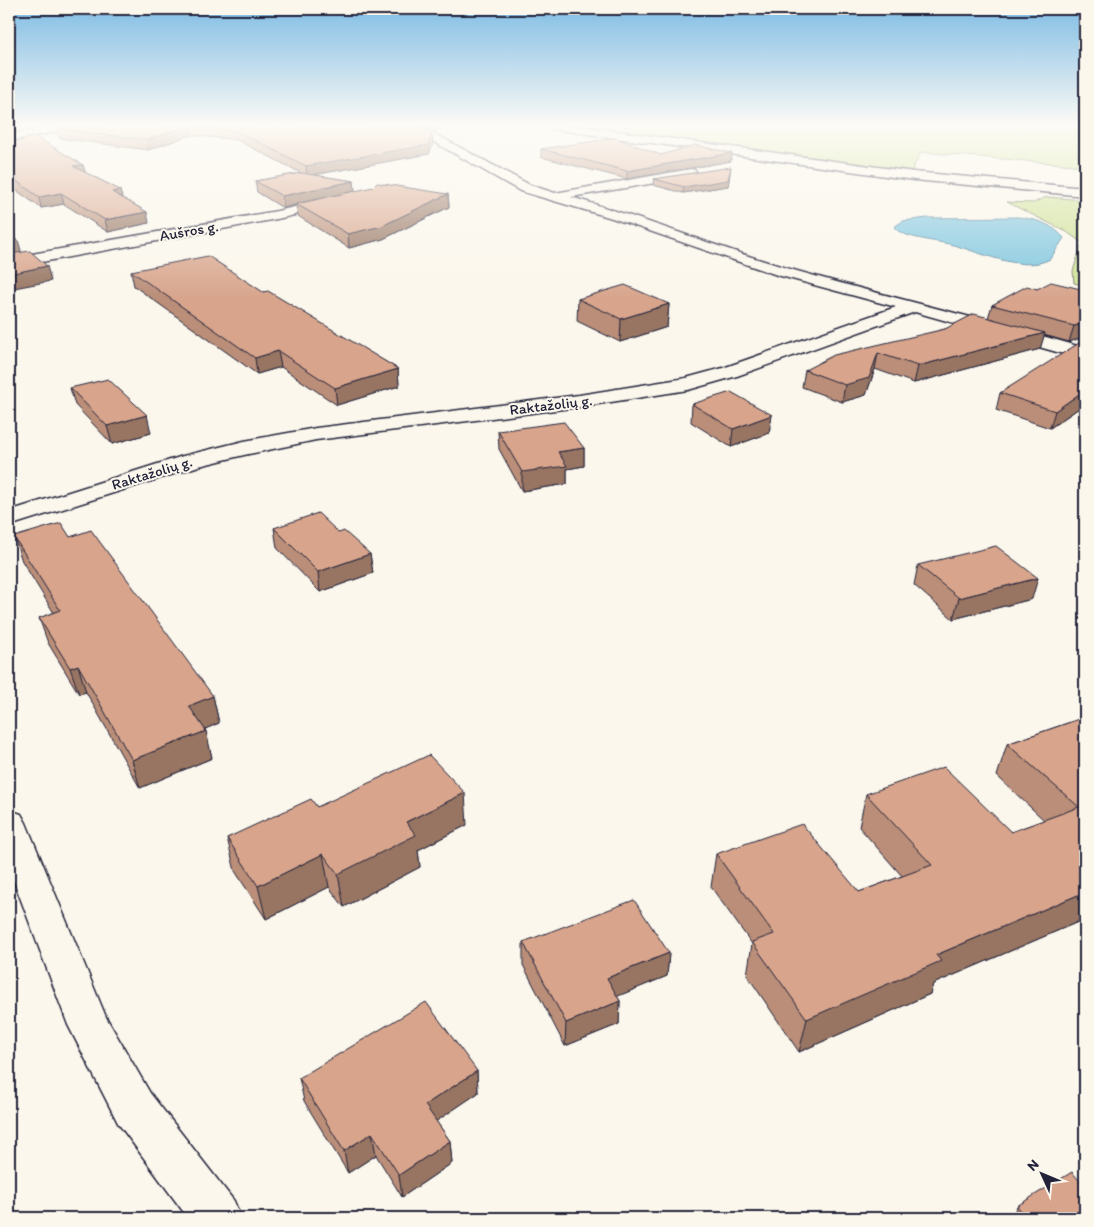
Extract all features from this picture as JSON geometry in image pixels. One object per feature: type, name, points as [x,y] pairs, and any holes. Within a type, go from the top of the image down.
[{"type":"street","points":[[516,183],[525,188],[634,220],[783,272],[996,328],[1085,354]]},
{"type":"street","points":[[552,196],[629,183]]},
{"type":"street","points":[[992,183],[1085,192]]},
{"type":"street","name":"Aušros g.","points":[[9,263],[277,216],[346,199]]},
{"type":"street","name":"Raktažolių g.","points":[[9,520],[191,461],[244,448],[316,434],[579,401],[688,384],[730,372],[914,307]]},
{"type":"street","points":[[9,823],[89,1025],[134,1108],[217,1218]]},
{"type":"green space","points":[[1047,197],[1085,200],[1085,286],[1074,283],[1073,271],[1082,243],[1067,232],[1007,202],[1033,203]]},
{"type":"water","points":[[1018,217],[1043,223],[1054,229],[1064,238],[1050,259],[1039,263],[1027,264],[1013,262],[949,244],[904,234],[894,227],[903,221],[927,218]]},
{"type":"building","points":[[19,183],[107,183],[120,190],[112,192],[147,212],[105,220],[61,193],[39,197]]},
{"type":"building","points":[[259,183],[343,183],[282,196]]},
{"type":"building","points":[[379,183],[448,194],[382,226],[348,234],[296,204],[373,187]]},
{"type":"building","points":[[670,183],[708,183],[684,187]]},
{"type":"building","points":[[9,232],[18,240],[9,242]]},
{"type":"building","points":[[30,251],[47,266],[9,274],[9,254]]},
{"type":"building","points":[[208,256],[263,292],[268,291],[398,369],[335,388],[278,351],[255,358],[131,271]]},
{"type":"building","points":[[1051,282],[1085,290],[1085,323],[1074,326],[992,305],[1027,286],[1037,289]]},
{"type":"building","points":[[625,285],[669,304],[621,319],[578,299]]},
{"type":"building","points":[[974,314],[1045,333],[918,366],[878,353],[869,378],[845,385],[805,370],[834,355],[945,329]]},
{"type":"building","points":[[1079,343],[1085,344],[1085,390],[1055,411],[1000,393]]},
{"type":"building","points":[[108,379],[147,415],[107,426],[70,388]]},
{"type":"building","points":[[731,392],[772,415],[733,429],[692,404]]},
{"type":"building","points":[[564,422],[584,448],[558,452],[567,466],[522,472],[498,431]]},
{"type":"building","points":[[318,513],[339,533],[344,531],[370,554],[318,572],[274,528]]},
{"type":"building","points":[[61,523],[70,537],[91,530],[213,696],[189,706],[206,731],[132,760],[78,665],[70,668],[39,618],[60,610],[14,537]]},
{"type":"building","points":[[996,546],[1038,578],[959,598],[918,565]]},
{"type":"building","points":[[1085,717],[1085,892],[936,955],[941,961],[807,1019],[752,942],[774,934],[716,854],[802,824],[859,892],[932,865],[866,794],[944,767],[1011,832],[1079,807],[1007,744]]},
{"type":"building","points":[[429,755],[465,793],[406,822],[416,835],[338,874],[323,854],[258,886],[227,838],[311,799],[317,807]]},
{"type":"building","points":[[634,900],[669,953],[607,978],[620,1001],[566,1023],[523,942]]},
{"type":"building","points":[[426,1002],[477,1071],[425,1105],[450,1141],[399,1175],[372,1133],[344,1151],[299,1078]]},
{"type":"building","points":[[1072,1172],[1085,1187],[1085,1218],[1027,1218],[1017,1206]]}]
